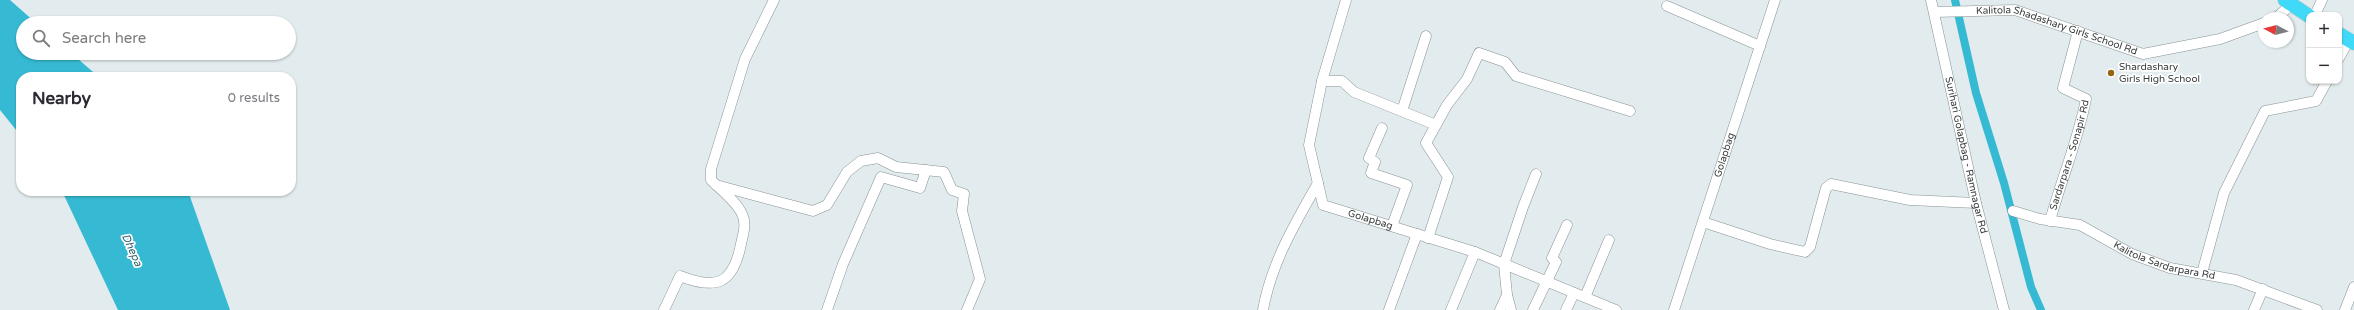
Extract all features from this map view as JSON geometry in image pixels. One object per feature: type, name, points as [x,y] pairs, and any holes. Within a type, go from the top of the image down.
[{"type":"highway","points":[[2288,2],[2306,14]]},
{"type":"street","points":[[664,310],[680,276],[702,284],[720,281],[731,274],[739,252],[745,223],[735,203],[712,180],[710,169],[745,59],[774,0]]},
{"type":"street","name":"Golapbag","points":[[1346,0],[1322,81],[1309,145],[1323,205],[1475,252],[1616,310]]},
{"type":"street","name":"Golapbag","points":[[1674,310],[1775,0]]},
{"type":"street","name":"Surihari Golapbag - Ramnagar Rd","points":[[1931,0],[1976,203],[2004,310]]},
{"type":"street","points":[[2316,12],[2322,0]]},
{"type":"street","points":[[2280,12],[2288,2]]},
{"type":"street","points":[[1667,6],[1760,46]]},
{"type":"street","name":"Kalitola Shadashary Girls School Rd","points":[[1934,12],[1948,10],[2015,10],[2143,54],[2220,39],[2258,25]]},
{"type":"street","name":"Sardarpara - Sonapir Rd","points":[[2050,221],[2058,192],[2081,124],[2086,99],[2063,88],[2078,31]]},
{"type":"street","points":[[1402,111],[1426,36]]},
{"type":"street","points":[[2342,51],[2347,39]]},
{"type":"street","points":[[1428,238],[1448,177],[1426,143],[1447,105],[1466,78],[1479,53],[1505,62],[1516,76],[1630,111]]},
{"type":"street","points":[[1322,81],[1342,81],[1354,92],[1436,125]]},
{"type":"street","points":[[2202,273],[2224,193],[2265,111],[2316,102],[2325,84]]},
{"type":"street","points":[[1382,128],[1369,158],[1375,162],[1371,172],[1407,185],[1392,226]]},
{"type":"street","points":[[716,185],[813,211],[827,205],[847,172],[861,161],[878,158],[896,167],[944,172],[952,190],[964,194],[962,210],[980,279],[967,310]]},
{"type":"street","points":[[827,310],[842,264],[881,177],[920,188],[926,170]]},
{"type":"street","points":[[1511,310],[1507,295],[1504,264],[1536,174]]},
{"type":"street","points":[[1263,310],[1267,290],[1288,235],[1318,183]]},
{"type":"street","points":[[1703,222],[1770,244],[1805,252],[1810,247],[1826,188],[1831,184],[1910,200],[1976,203]]},
{"type":"street","name":"Kalitola Sardarpara Rd","points":[[2013,210],[2050,221],[2080,226],[2132,254],[2170,268],[2236,280],[2317,310]]},
{"type":"street","points":[[1533,310],[1556,262],[1552,258],[1567,226]]},
{"type":"street","points":[[1389,310],[1417,234]]},
{"type":"street","points":[[1585,297],[1609,240]]},
{"type":"street","points":[[1451,310],[1475,252]]},
{"type":"street","points":[[2345,310],[2354,287]]},
{"type":"street","points":[[2254,310],[2263,289]]},
{"type":"street","points":[[1566,310],[1574,293]]},
{"type":"street","points":[[1500,310],[1507,295]]},
{"type":"water","points":[[0,0],[10,0],[28,16],[16,16],[16,60],[79,60],[93,72],[16,72],[16,130],[0,110]]},
{"type":"water","name":"Dhepa","points":[[64,196],[190,196],[230,310],[118,310]]},
{"type":"waterway","points":[[1955,0],[1976,93],[2004,183],[2031,287],[2041,310]]},
{"type":"place","name":"Shardashary Girls High School","points":[[2111,73]]}]
